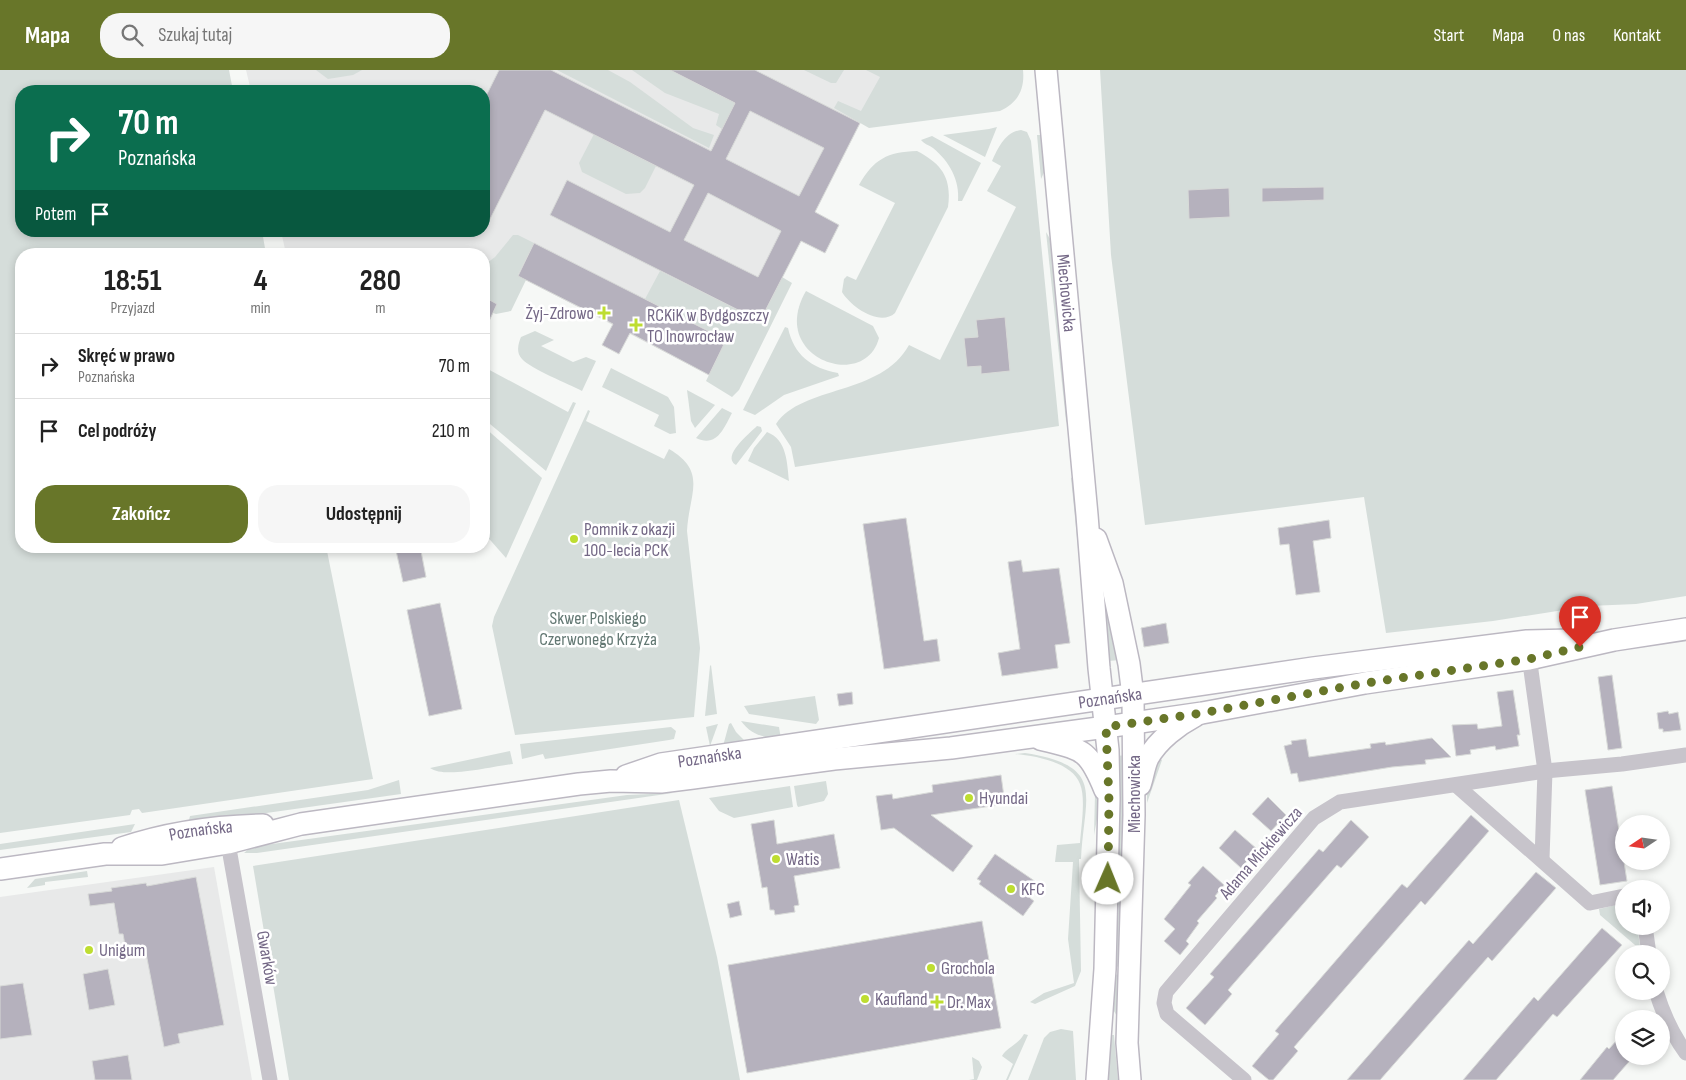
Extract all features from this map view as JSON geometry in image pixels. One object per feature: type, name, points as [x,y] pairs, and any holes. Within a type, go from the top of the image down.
[{"type":"main road","name":"Miechowicka","points":[[1046,70],[1102,700],[1106,727],[1109,800],[1104,969],[1097,1080]]},
{"type":"main road","name":"Miechowicka","points":[[1087,515],[1112,583],[1129,664],[1133,696],[1134,815],[1127,1043],[1130,1080]]},
{"type":"main road","name":"Poznańska","points":[[611,781],[661,764],[1133,696],[1277,673],[1528,650],[1686,630]]},
{"type":"main road","name":"Poznańska","points":[[0,870],[105,854],[162,854],[228,843],[302,824],[611,781],[661,782],[834,759],[909,753],[1106,727],[1202,713],[1366,683],[1528,650]]},
{"type":"main road","points":[[1134,815],[1148,758],[1178,725],[1202,713]]},
{"type":"main road","points":[[1031,737],[1068,746],[1087,755],[1094,763],[1109,800]]},
{"type":"main road","name":"Poznańska","points":[[105,854],[159,836],[226,825],[302,824]]},
{"type":"street","points":[[1528,650],[1545,771],[1542,859]]},
{"type":"street","name":"Adama Mickiewicza","points":[[1244,1080],[1167,1014],[1164,1003],[1166,992],[1314,818],[1340,802],[1545,771],[1622,764],[1686,755]]},
{"type":"street","points":[[1456,785],[1590,903],[1615,898]]},
{"type":"street","name":"Gwarków","points":[[228,843],[270,1080]]},
{"type":"street","points":[[1658,1000],[1676,1039],[1686,1053]]},
{"type":"shaded area","points":[[246,70],[1010,70],[876,89],[858,121],[860,123],[760,321],[709,375],[518,276],[497,304],[490,317],[490,248],[285,248],[282,237],[490,237],[490,85],[250,85]]},
{"type":"shaded area","points":[[214,867],[252,1080],[0,1080],[0,897]]},
{"type":"green space","points":[[0,70],[229,70],[232,85],[15,85],[15,237],[263,237],[265,248],[15,248],[15,553],[327,553],[373,779],[142,813],[139,809],[132,810],[130,815],[0,833]]},
{"type":"green space","points":[[316,70],[362,70],[353,75],[328,79]]},
{"type":"green space","points":[[557,70],[608,70],[630,82],[693,128],[714,135],[709,148]]},
{"type":"green space","points":[[632,70],[670,70],[735,103],[722,129],[716,125],[719,114],[665,93]]},
{"type":"green space","points":[[804,70],[844,70],[836,83],[831,83]]},
{"type":"green space","points":[[866,70],[1023,70],[1023,83],[1016,100],[1000,111],[869,128],[834,108],[838,101],[861,111],[880,77]]},
{"type":"green space","points":[[1100,70],[1686,70],[1686,596],[1636,604],[1589,606],[1493,621],[1386,633],[1364,497],[1145,525],[1111,255]]},
{"type":"green space","points":[[997,127],[985,157],[943,135],[989,129]]},
{"type":"green space","points":[[1015,131],[1027,132],[1031,141],[1059,426],[795,467],[791,447],[776,424],[788,411],[804,402],[861,382],[880,373],[896,361],[909,345],[940,360],[1016,207],[987,191],[1001,166],[992,161],[997,151],[1006,137]]},
{"type":"green space","points":[[594,134],[656,166],[645,188],[640,193],[626,194],[582,172],[579,163]]},
{"type":"green space","points":[[1037,135],[1043,135],[1046,168],[1041,179]]},
{"type":"green space","points":[[932,136],[981,163],[962,201],[958,201],[955,178],[944,159],[921,140]]},
{"type":"green space","points":[[917,151],[933,161],[947,180],[948,207],[895,313],[889,317],[882,318],[859,309],[842,292],[844,279],[847,276],[856,280],[895,203],[859,185],[870,169],[882,159],[897,153]]},
{"type":"green space","points":[[1046,232],[1053,244],[1068,425],[1066,421]]},
{"type":"green space","points":[[513,235],[518,235],[534,243],[518,275],[526,280],[511,311],[496,314],[493,313],[497,304],[490,301],[490,261]]},
{"type":"green space","points":[[660,271],[760,321],[782,277],[792,283],[739,390],[732,397],[706,381],[729,334],[722,331],[719,336],[645,299]]},
{"type":"green space","points":[[806,291],[873,326],[879,338],[870,354],[856,363],[839,365],[823,360],[808,350],[799,334],[797,314]]},
{"type":"green space","points":[[785,327],[788,328],[795,346],[805,359],[820,368],[838,373],[839,376],[784,395],[755,415],[743,410]]},
{"type":"green space","points":[[535,331],[554,340],[541,346],[573,362],[586,357],[596,361],[582,391],[533,367],[520,357],[518,348],[521,337]]},
{"type":"green space","points":[[611,368],[668,397],[674,407],[676,433],[670,434],[654,426],[659,415],[602,387]]},
{"type":"green space","points":[[490,370],[568,412],[573,402],[576,403],[546,471],[490,424]]},
{"type":"green space","points":[[687,390],[715,405],[695,428],[691,421]]},
{"type":"green space","points":[[722,408],[732,413],[719,435],[709,440],[696,438]]},
{"type":"green space","name":"Skwer Polskiego Czerwonego Krzyża","points":[[588,410],[590,411],[586,421],[664,459],[669,449],[689,466],[693,484],[687,531],[700,648],[694,717],[515,735],[492,626],[494,617]]},
{"type":"green space","points":[[757,426],[761,427],[762,431],[736,465],[732,461],[734,451],[743,439]]},
{"type":"green space","points":[[490,432],[542,478],[506,558],[490,540]]},
{"type":"green space","points":[[767,432],[779,440],[785,452],[789,481],[748,461],[754,448]]},
{"type":"green space","points":[[1076,477],[1090,666],[1071,478]]},
{"type":"green space","points":[[1101,577],[1121,660],[1108,661]]},
{"type":"green space","points":[[710,666],[717,714],[705,716]]},
{"type":"green space","points":[[815,696],[819,720],[816,724],[749,714],[744,706]]},
{"type":"green space","points":[[741,721],[779,727],[781,739],[769,738],[754,733]]},
{"type":"green space","points":[[731,723],[736,732],[747,743],[723,746],[729,724]]},
{"type":"green space","points":[[718,724],[710,746],[706,727]]},
{"type":"green space","points":[[671,727],[676,731],[674,739],[545,759],[543,754],[522,759],[520,744]]},
{"type":"green space","points":[[510,751],[513,764],[458,772],[437,771],[430,768]]},
{"type":"green space","points":[[1025,753],[1051,759],[1069,766],[1080,775],[1085,787],[1086,801],[1081,859],[1079,859],[1081,971],[1075,986],[1035,1004],[1030,1002],[1044,993],[1074,983],[1068,939],[1073,862],[1055,862],[1057,845],[1080,843],[1083,797],[1076,776],[1069,770],[1052,761],[1015,754]]},
{"type":"green space","points":[[1126,755],[1121,967],[1112,966],[1117,756]]},
{"type":"green space","points":[[1158,757],[1162,760],[1147,803],[1147,786]]},
{"type":"green space","points":[[399,780],[401,794],[188,824],[190,816],[368,790]]},
{"type":"green space","points":[[826,781],[828,794],[824,801],[798,807],[794,786]]},
{"type":"green space","points":[[790,786],[793,807],[734,818],[719,811],[709,798]]},
{"type":"green space","points":[[673,793],[257,853],[244,853],[251,847],[627,795]]},
{"type":"green space","points":[[1095,794],[1101,798],[1094,835]]},
{"type":"green space","points":[[679,800],[717,957],[740,1080],[289,1080],[253,866]]},
{"type":"green space","points":[[135,824],[131,832],[0,850],[0,844]]},
{"type":"green space","points":[[87,871],[88,877],[45,882],[45,885],[27,888],[35,879]]},
{"type":"green space","points":[[1615,905],[1615,928],[1600,915],[1599,909]]},
{"type":"green space","points":[[1623,935],[1638,935],[1640,945],[1635,945]]},
{"type":"green space","points":[[1112,974],[1121,975],[1118,1018],[1111,1006]]},
{"type":"green space","points":[[1061,1029],[1073,1031],[1076,1080],[1028,1080],[1044,1038],[1050,1032]]},
{"type":"green space","points":[[1024,1034],[1028,1035],[1008,1080],[1006,1080],[1013,1064],[1002,1056]]},
{"type":"green space","points":[[1110,1035],[1114,1035],[1118,1080],[1108,1080]]},
{"type":"green space","points":[[972,1057],[979,1061],[982,1067],[977,1080],[969,1080],[974,1079]]},
{"type":"building","points":[[499,70],[551,70],[711,151],[735,103],[670,70],[755,70],[860,123],[815,212],[839,225],[825,253],[801,241],[760,321],[550,215],[567,180],[670,232],[694,185],[545,110],[490,219],[490,88]],"holes":[[[750,111],[824,148],[799,196],[726,159]],[[708,193],[781,231],[758,277],[684,240]]]},
{"type":"building","points":[[1324,187],[1324,200],[1262,202],[1262,188]]},
{"type":"building","points":[[1229,188],[1230,217],[1189,219],[1188,190]]},
{"type":"building","points":[[534,243],[726,340],[709,375],[630,333],[619,354],[602,345],[613,324],[518,276]]},
{"type":"building","points":[[490,300],[497,304],[490,319]]},
{"type":"building","points":[[1005,317],[1010,371],[981,374],[981,366],[967,367],[964,338],[978,337],[976,320]]},
{"type":"building","points":[[906,518],[924,641],[937,639],[940,661],[884,669],[863,524]]},
{"type":"building","points":[[1329,520],[1331,538],[1313,541],[1320,592],[1296,595],[1289,544],[1280,545],[1278,528]]},
{"type":"building","points":[[397,553],[421,553],[426,577],[403,582]]},
{"type":"building","points":[[1021,560],[1023,572],[1059,568],[1070,643],[1055,645],[1058,668],[1002,676],[998,653],[1020,649],[1008,562]]},
{"type":"building","points":[[440,603],[462,709],[429,716],[407,610]]},
{"type":"building","points":[[1166,623],[1169,643],[1144,647],[1141,628]]},
{"type":"building","points":[[1612,675],[1622,748],[1608,750],[1598,677]]},
{"type":"building","points":[[1513,690],[1520,735],[1517,735],[1519,746],[1496,750],[1495,746],[1470,750],[1471,754],[1456,756],[1452,725],[1477,724],[1478,729],[1502,726],[1497,692]]},
{"type":"building","points":[[852,692],[853,704],[839,706],[837,694]]},
{"type":"building","points":[[1668,711],[1669,714],[1678,712],[1681,730],[1663,732],[1663,729],[1659,729],[1657,713]]},
{"type":"building","points":[[1432,738],[1451,757],[1425,760],[1426,764],[1392,767],[1299,782],[1297,773],[1291,774],[1284,746],[1292,744],[1291,741],[1306,739],[1309,757],[1371,748],[1370,744],[1385,742],[1386,745]]},
{"type":"building","points":[[1001,775],[1005,804],[931,815],[973,846],[953,872],[894,828],[881,830],[876,796],[892,794],[893,799],[933,792],[932,785]]},
{"type":"building","points":[[1612,786],[1617,815],[1615,815],[1615,870],[1625,870],[1627,880],[1615,880],[1615,883],[1600,885],[1585,790]]},
{"type":"building","points":[[1268,797],[1286,815],[1271,831],[1252,814]]},
{"type":"building","points":[[1471,815],[1489,831],[1425,905],[1421,901],[1294,1047],[1298,1051],[1273,1080],[1269,1080],[1252,1066],[1279,1034],[1275,1031],[1402,884],[1407,888]]},
{"type":"building","points":[[774,820],[777,844],[834,834],[840,868],[794,876],[799,905],[794,906],[795,912],[775,915],[774,910],[770,910],[767,887],[762,888],[751,824]]},
{"type":"building","points":[[1351,820],[1369,837],[1341,868],[1337,865],[1228,990],[1232,994],[1205,1025],[1186,1008],[1214,977],[1210,974],[1319,849],[1323,852]]},
{"type":"building","points":[[1235,830],[1257,849],[1241,868],[1219,848]]},
{"type":"building","name":"KFC","points":[[995,854],[1039,884],[1030,898],[1034,901],[1023,916],[979,884],[981,881],[977,879]]},
{"type":"building","points":[[1203,866],[1224,885],[1215,896],[1217,898],[1197,921],[1199,923],[1186,941],[1189,944],[1180,955],[1164,941],[1175,929],[1164,919],[1191,885],[1188,883]]},
{"type":"building","points":[[1536,872],[1556,888],[1492,961],[1488,957],[1380,1080],[1347,1080],[1469,940],[1473,944]]},
{"type":"building","points":[[196,877],[224,1025],[178,1034],[180,1043],[164,1047],[145,948],[126,951],[123,934],[119,934],[114,903],[90,906],[88,894],[112,891],[111,888],[146,883],[147,886]]},
{"type":"building","points":[[739,901],[742,915],[730,918],[727,904]]},
{"type":"building","name":"Kaufland","points":[[982,921],[1001,1028],[747,1073],[728,965]]},
{"type":"building","points":[[1602,928],[1622,945],[1615,945],[1615,953],[1557,1017],[1553,1014],[1496,1080],[1463,1080],[1534,997],[1538,1001]]},
{"type":"building","points":[[108,969],[115,1005],[89,1010],[83,974]]},
{"type":"building","points":[[23,983],[32,1035],[0,1039],[0,986]]},
{"type":"building","points":[[1615,1042],[1615,1065],[1626,1065],[1613,1080],[1580,1080],[1607,1047],[1609,1049]]},
{"type":"building","points":[[128,1055],[132,1080],[95,1080],[92,1061]]},
{"type":"place","name":"Żyj-Zdrowo","points":[[604,313]]},
{"type":"place","name":"RCKiK w Bydgoszczy TO Inowrocław","points":[[636,325]]},
{"type":"place","name":"Pomnik z okazji 100-lecia PCK","points":[[574,539]]},
{"type":"place","name":"Hyundai","points":[[969,798]]},
{"type":"place","name":"Watis","points":[[776,859]]},
{"type":"place","name":"KFC","points":[[1011,889]]},
{"type":"place","name":"Unigum","points":[[89,950]]},
{"type":"place","name":"Grochola","points":[[931,968]]},
{"type":"place","name":"Kaufland","points":[[865,999]]},
{"type":"place","name":"Dr. Max","points":[[937,1002]]},
{"type":"route","points":[[1108,879],[1109,800],[1106,727],[1202,713],[1366,683],[1529,659],[1580,647]]}]
